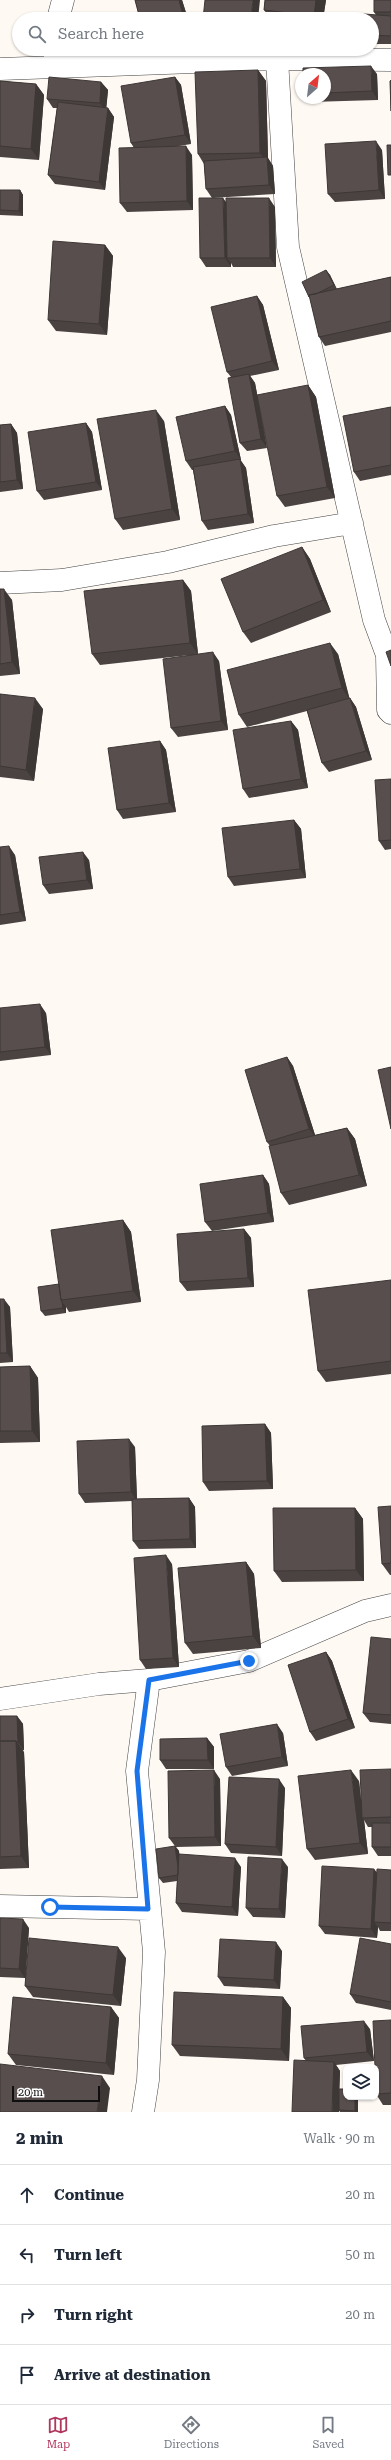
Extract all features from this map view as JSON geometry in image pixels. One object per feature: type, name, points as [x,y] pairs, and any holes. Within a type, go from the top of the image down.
[{"type":"street","points":[[60,12],[63,0]]},
{"type":"street","points":[[0,69],[55,58],[391,60]]},
{"type":"street","points":[[278,59],[288,246],[374,620],[387,655],[388,710],[391,713]]},
{"type":"street","points":[[0,583],[62,580],[168,562],[274,536],[352,523]]},
{"type":"street","points":[[0,1699],[99,1684],[149,1680],[249,1661],[365,1611],[391,1605]]},
{"type":"street","points":[[143,2112],[148,2080],[152,2021],[154,1952],[148,1909],[137,1771],[149,1680]]},
{"type":"street","points":[[0,1906],[148,1909]]},
{"type":"building","points":[[135,0],[179,0],[182,12],[138,12]]},
{"type":"building","points":[[205,0],[253,0],[252,12],[204,12]]},
{"type":"building","points":[[265,0],[316,0],[314,12],[281,12],[264,10]]},
{"type":"building","points":[[374,0],[391,0],[391,12],[374,12]]},
{"type":"building","points":[[379,15],[391,16],[391,36],[379,35]]},
{"type":"building","points":[[371,66],[372,91],[331,93],[331,68],[303,68]]},
{"type":"building","points":[[258,70],[260,153],[198,154],[195,72]]},
{"type":"building","points":[[49,77],[101,82],[100,103],[47,99]]},
{"type":"building","points":[[175,77],[185,135],[131,143],[121,86]]},
{"type":"building","points":[[391,80],[391,111],[390,81]]},
{"type":"building","points":[[0,81],[36,84],[31,149],[0,146]]},
{"type":"building","points":[[58,102],[108,108],[99,182],[48,175]]},
{"type":"building","points":[[376,141],[379,190],[328,194],[325,144]]},
{"type":"building","points":[[387,145],[391,145],[391,175],[388,175]]},
{"type":"building","points":[[186,146],[187,201],[120,203],[119,148]]},
{"type":"building","points":[[267,157],[269,185],[206,189],[204,161]]},
{"type":"building","points":[[0,190],[20,190],[19,211],[0,210]]},
{"type":"building","points":[[199,198],[223,198],[225,258],[200,258]]},
{"type":"building","points":[[226,198],[269,198],[270,258],[227,258]]},
{"type":"building","points":[[53,241],[105,245],[99,324],[48,320]]},
{"type":"building","points":[[326,270],[334,285],[316,294],[309,295],[309,297],[302,282]]},
{"type":"building","points":[[391,277],[391,321],[319,337],[309,295]]},
{"type":"building","points":[[257,296],[272,361],[227,372],[211,307]]},
{"type":"building","points":[[249,374],[261,439],[240,443],[228,378]]},
{"type":"building","points":[[308,385],[327,487],[277,496],[257,395]]},
{"type":"building","points":[[225,406],[235,451],[186,461],[176,417]]},
{"type":"building","points":[[391,407],[391,465],[354,472],[343,416]]},
{"type":"building","points":[[156,410],[172,509],[115,519],[97,419]]},
{"type":"building","points":[[86,423],[96,482],[37,491],[28,432]]},
{"type":"building","points":[[11,424],[17,480],[0,482],[0,425]]},
{"type":"building","points":[[240,459],[248,514],[202,521],[193,467]]},
{"type":"building","points":[[302,547],[323,600],[243,632],[221,579]]},
{"type":"building","points":[[183,580],[190,643],[92,654],[84,591]]},
{"type":"building","points":[[0,589],[4,589],[12,662],[0,664]]},
{"type":"building","points":[[330,643],[342,688],[239,715],[227,670]]},
{"type":"building","points":[[391,650],[391,666],[386,652]]},
{"type":"building","points":[[213,652],[221,721],[171,728],[163,659]]},
{"type":"building","points":[[0,694],[35,698],[26,770],[0,766]]},
{"type":"building","points":[[350,698],[366,751],[322,763],[307,710]]},
{"type":"building","points":[[291,721],[301,779],[243,789],[233,730]]},
{"type":"building","points":[[160,741],[169,803],[117,810],[108,748]]},
{"type":"building","points":[[391,779],[391,840],[379,841],[375,780]]},
{"type":"building","points":[[294,820],[300,869],[228,877],[222,828]]},
{"type":"building","points":[[9,846],[20,912],[0,915],[0,847]]},
{"type":"building","points":[[83,852],[87,880],[43,885],[39,857]]},
{"type":"building","points":[[40,1004],[45,1047],[0,1052],[0,1008]]},
{"type":"building","points":[[287,1057],[309,1129],[267,1142],[245,1070]]},
{"type":"building","points":[[391,1067],[391,1129],[378,1070]]},
{"type":"building","points":[[347,1128],[359,1175],[281,1193],[269,1146]]},
{"type":"building","points":[[263,1175],[268,1213],[205,1222],[200,1184]]},
{"type":"building","points":[[123,1220],[133,1291],[61,1300],[51,1230]]},
{"type":"building","points":[[244,1229],[248,1278],[180,1282],[177,1234]]},
{"type":"building","points":[[391,1280],[391,1361],[318,1371],[308,1290]]},
{"type":"building","points":[[59,1284],[63,1308],[41,1311],[38,1287]]},
{"type":"building","points":[[0,1299],[4,1299],[7,1353],[0,1353]]},
{"type":"building","points":[[30,1366],[32,1431],[0,1431],[0,1367]]},
{"type":"building","points":[[265,1424],[267,1481],[203,1482],[202,1426]]},
{"type":"building","points":[[129,1439],[131,1492],[79,1494],[77,1441]]},
{"type":"building","points":[[189,1498],[190,1539],[133,1541],[132,1499]]},
{"type":"building","points":[[391,1506],[391,1563],[382,1564],[378,1507]]},
{"type":"building","points":[[273,1508],[355,1508],[356,1570],[274,1571]]},
{"type":"building","points":[[166,1555],[173,1658],[140,1660],[134,1558]]},
{"type":"building","points":[[246,1562],[253,1636],[185,1643],[178,1568]]},
{"type":"building","points":[[371,1637],[391,1639],[391,1715],[363,1713]]},
{"type":"building","points":[[326,1652],[348,1719],[310,1732],[288,1665]]},
{"type":"building","points":[[0,1716],[17,1716],[18,1742],[0,1741]]},
{"type":"building","points":[[277,1724],[282,1757],[226,1767],[220,1734]]},
{"type":"building","points":[[207,1738],[208,1760],[160,1760],[160,1739]]},
{"type":"building","points":[[0,1741],[16,1741],[21,1856],[0,1857]]},
{"type":"building","points":[[391,1769],[391,1817],[362,1818],[360,1770]]},
{"type":"building","points":[[214,1770],[215,1837],[169,1838],[168,1771]]},
{"type":"building","points":[[351,1770],[360,1843],[307,1849],[298,1776]]},
{"type":"building","points":[[229,1777],[279,1779],[276,1847],[225,1844]]},
{"type":"building","points":[[372,1823],[391,1823],[391,1847],[372,1847]]},
{"type":"building","points":[[175,1846],[178,1875],[159,1878],[156,1849]]},
{"type":"building","points":[[179,1854],[235,1858],[232,1907],[176,1903]]},
{"type":"building","points":[[248,1857],[282,1859],[279,1909],[246,1908]]},
{"type":"building","points":[[322,1866],[374,1869],[371,1929],[319,1926]]},
{"type":"building","points":[[377,1869],[391,1870],[391,1923],[374,1922]]},
{"type":"building","points":[[0,1918],[23,1919],[19,1969],[0,1968]]},
{"type":"building","points":[[29,1938],[118,1947],[113,1995],[25,1986]]},
{"type":"building","points":[[360,1938],[391,1944],[391,2002],[350,1994]]},
{"type":"building","points":[[220,1939],[276,1942],[274,1980],[218,1977]]},
{"type":"building","points":[[174,1992],[283,1997],[281,2049],[172,2045]]},
{"type":"building","points":[[13,1997],[111,2007],[106,2063],[8,2054]]},
{"type":"building","points":[[391,2020],[391,2093],[379,2094],[379,2064],[375,2064],[373,2021]]},
{"type":"building","points":[[364,2021],[367,2052],[304,2058],[301,2026]]},
{"type":"building","points":[[294,2060],[334,2062],[332,2112],[292,2112]]},
{"type":"building","points":[[0,2064],[102,2076],[97,2112],[0,2112]]},
{"type":"building","points":[[339,2089],[343,2089],[343,2100],[355,2100],[355,2111],[339,2110]]},
{"type":"route","points":[[50,1907],[148,1909],[137,1771],[149,1680],[249,1661]]}]
